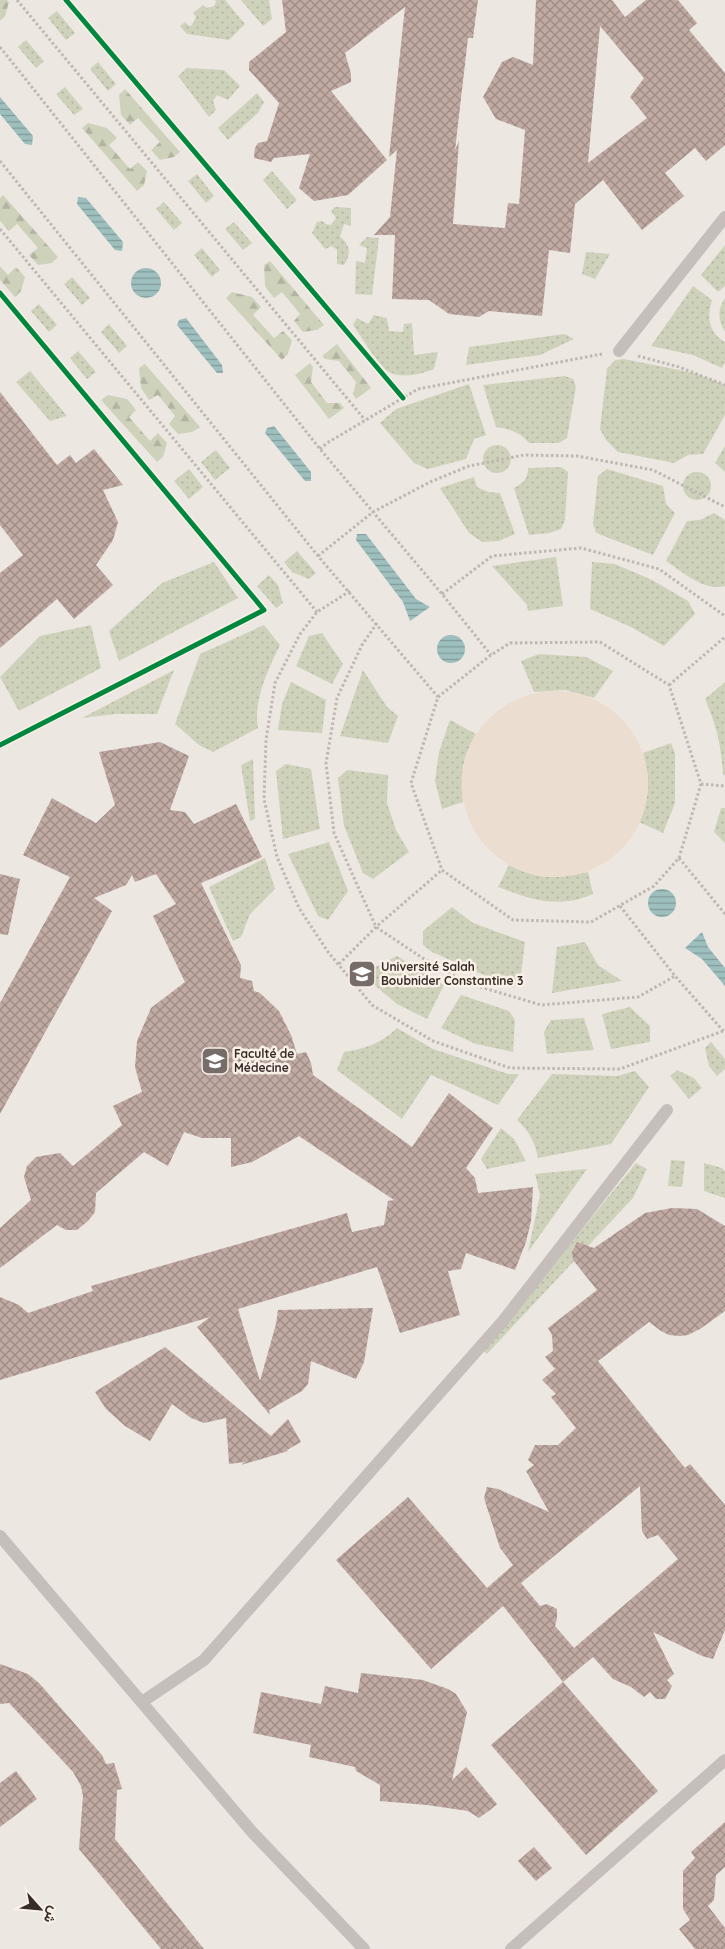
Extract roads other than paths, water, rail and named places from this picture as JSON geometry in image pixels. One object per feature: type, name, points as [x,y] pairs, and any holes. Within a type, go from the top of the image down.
[{"type":"lane","points":[[619,352],[725,217]]},
{"type":"lane","points":[[142,1702],[204,1660],[503,1322],[667,1110]]},
{"type":"lane","points":[[0,1536],[253,1833],[364,1949]]},
{"type":"lane","points":[[511,1949],[725,1760]]},
{"type":"water","points":[[0,97],[33,136],[32,145],[25,144],[0,114]]},
{"type":"water","points":[[78,197],[86,198],[123,242],[122,251],[115,250],[77,204]]},
{"type":"water","points":[[146,268],[156,273],[161,283],[156,293],[146,298],[136,293],[131,283],[136,273]]},
{"type":"water","points":[[186,318],[222,365],[223,373],[217,373],[177,325],[179,320]]},
{"type":"water","points":[[274,426],[311,472],[311,481],[305,481],[265,433],[267,428]]},
{"type":"water","points":[[357,534],[366,534],[416,599],[430,607],[410,621],[403,602],[356,540]]},
{"type":"water","points":[[451,635],[461,639],[465,649],[461,659],[451,663],[441,659],[437,649],[441,639]]},
{"type":"water","points":[[662,889],[672,893],[676,903],[672,913],[662,917],[652,913],[648,903],[652,893]]},
{"type":"water","points":[[702,932],[708,947],[725,968],[725,986],[702,959],[685,948]]},
{"type":"place","name":"Université Salah Boubnider Constantine 3","points":[[362,974]]},
{"type":"place","name":"Faculté de Médecine","points":[[215,1061]]}]
